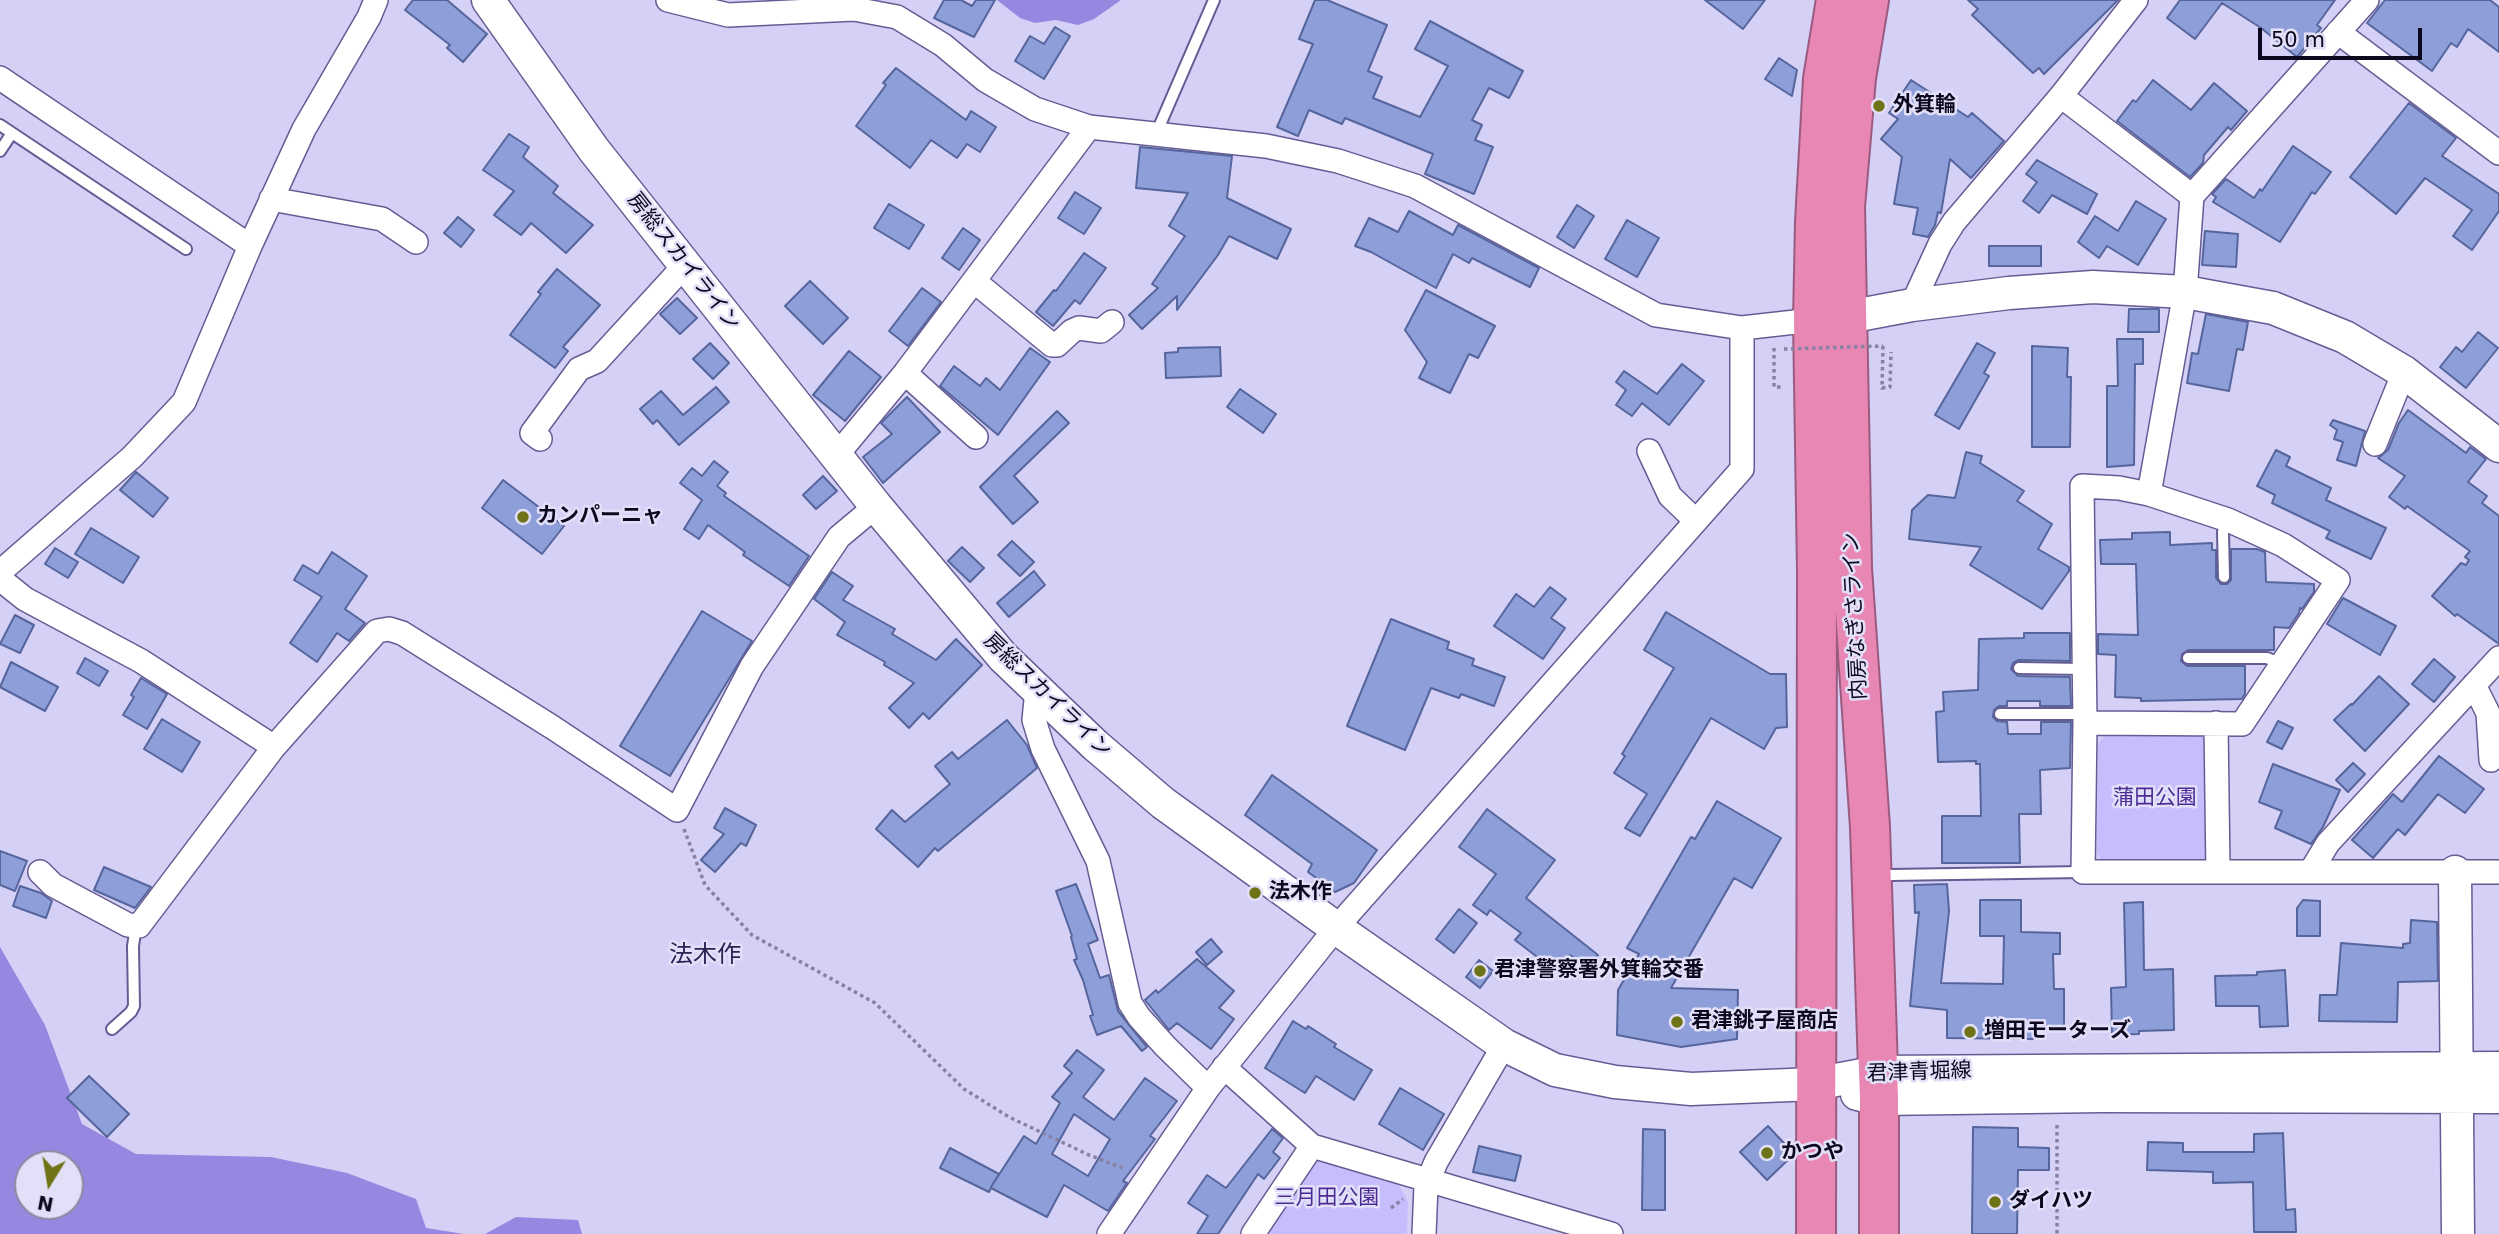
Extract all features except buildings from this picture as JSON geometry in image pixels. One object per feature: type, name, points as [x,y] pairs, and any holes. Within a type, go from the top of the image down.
[{"type":"highway","name":"内房なぎさライン","points":[[1836,0],[1823,79],[1815,222],[1831,318],[1870,827],[1880,1234]]},
{"type":"highway","name":"内房なぎさライン","points":[[1816,1234],[1817,571],[1831,318],[1845,207],[1856,78],[1869,0]]},
{"type":"main road","name":"房総スカイライン","points":[[488,0],[594,150],[876,506],[994,647],[1095,745],[1163,803],[1504,1045],[1555,1070],[1615,1082],[1691,1088],[1815,1084]]},
{"type":"main road","points":[[1831,318],[2009,292],[2093,287],[2185,292],[2273,308],[2345,337],[2404,372],[2499,446]]},
{"type":"main road","points":[[2455,872],[2458,1234]]},
{"type":"main road","name":"君津青堀線","points":[[2457,1083],[2499,1068]]},
{"type":"main road","name":"君津青堀線","points":[[1815,1084],[2457,1083],[2499,1097]]},
{"type":"street","points":[[0,572],[132,457],[184,402],[250,246],[304,129],[369,17],[376,0]]},
{"type":"street","points":[[668,0],[728,15],[854,9],[897,17],[943,45],[985,80],[1035,109],[1089,127],[1266,146],[1326,158],[1415,186],[1656,315],[1742,328],[1831,318]]},
{"type":"street","points":[[1912,305],[1940,244],[1954,222],[2136,0]]},
{"type":"street","points":[[2149,494],[2185,292],[2192,196],[2367,0]]},
{"type":"street","points":[[2338,32],[2499,153]]},
{"type":"street","points":[[0,78],[250,246]]},
{"type":"street","points":[[2060,96],[2192,196]]},
{"type":"street","points":[[836,456],[905,373],[1089,127]]},
{"type":"street","points":[[271,199],[382,219],[416,242]]},
{"type":"street","points":[[540,439],[533,433],[579,369],[597,361],[685,265]]},
{"type":"street","points":[[974,281],[1052,345],[1057,345],[1079,328],[1101,331],[1112,322]]},
{"type":"street","points":[[1109,1234],[1208,1088],[1336,928],[1742,469],[1742,328]]},
{"type":"street","points":[[2375,444],[2404,372]]},
{"type":"street","points":[[905,373],[976,437]]},
{"type":"street","points":[[1649,451],[1670,496],[1696,521]]},
{"type":"street","points":[[2085,718],[2242,724],[2338,580],[2283,545],[2228,520],[2149,494],[2119,488],[2082,486],[2085,718],[2083,872],[2499,872]]},
{"type":"street","points":[[40,872],[52,885],[128,925],[139,926],[274,747],[377,631],[388,629],[402,633],[552,726],[677,810],[752,666],[839,537],[876,506]]},
{"type":"street","points":[[0,579],[25,599],[141,661],[274,747]]},
{"type":"street","points":[[2311,871],[2328,843],[2499,660]]},
{"type":"street","points":[[2474,685],[2488,713],[2491,760]]},
{"type":"street","points":[[1037,690],[1034,720],[1043,749],[1098,861],[1130,1003],[1165,1046],[1208,1088]]},
{"type":"street","points":[[2216,723],[2218,872]]},
{"type":"street","points":[[1424,1234],[1425,1198],[1436,1162],[1504,1045]]},
{"type":"street","points":[[1224,1067],[1312,1146],[1611,1234]]},
{"type":"street","points":[[1253,1234],[1312,1146]]},
{"type":"lane","points":[[1156,134],[1214,0]]},
{"type":"lane","points":[[0,125],[186,249]]},
{"type":"lane","points":[[0,151],[12,133]]},
{"type":"lane","points":[[2224,577],[2223,532],[2228,520]]},
{"type":"lane","points":[[2188,658],[2267,658],[2282,664]]},
{"type":"lane","points":[[2019,668],[2084,669]]},
{"type":"lane","points":[[2000,714],[2085,718]]},
{"type":"lane","points":[[1890,875],[2083,872]]},
{"type":"lane","points":[[112,1029],[134,1006],[133,946],[136,926]]},
{"type":"path","points":[[1784,349],[1883,346],[1882,388],[1890,387],[1891,352]]},
{"type":"path","points":[[1774,348],[1774,387]]},
{"type":"path","points":[[677,810],[705,885],[752,935],[875,1003],[964,1089],[1009,1117],[1132,1172],[1145,1181]]},
{"type":"path","points":[[2057,1125],[2057,1234]]},
{"type":"path","points":[[1391,1208],[1406,1197]]},
{"type":"green space","name":"蒲田公園","points":[[2108,732],[2208,733],[2208,862],[2102,860],[2097,854],[2098,744]]},
{"type":"green space","name":"三月田公園","points":[[1315,1158],[1398,1183],[1408,1202],[1407,1234],[1263,1234]]},
{"type":"shaded area","points":[[997,0],[1121,0],[1094,19],[1078,25],[1056,20],[1035,23],[1020,18]]},
{"type":"shaded area","points":[[0,947],[45,1025],[82,1124],[136,1154],[271,1157],[347,1173],[416,1199],[426,1228],[464,1234],[0,1234]]},
{"type":"shaded area","points":[[516,1217],[578,1220],[582,1234],[485,1234]]},
{"type":"place","name":"外箕輪","points":[[1879,106]]},
{"type":"place","name":"カンパーニャ","points":[[523,517]]},
{"type":"place","name":"法木作","points":[[1255,893]]},
{"type":"place","name":"君津警察署外箕輪交番","points":[[1480,971]]},
{"type":"place","name":"君津銚子屋商店","points":[[1677,1022]]},
{"type":"place","name":"増田モーターズ","points":[[1970,1032]]},
{"type":"place","name":"かつや","points":[[1767,1153]]},
{"type":"place","name":"ダイハツ","points":[[1995,1202]]},
{"type":"district","name":"法木作","points":[[705,956]]}]
